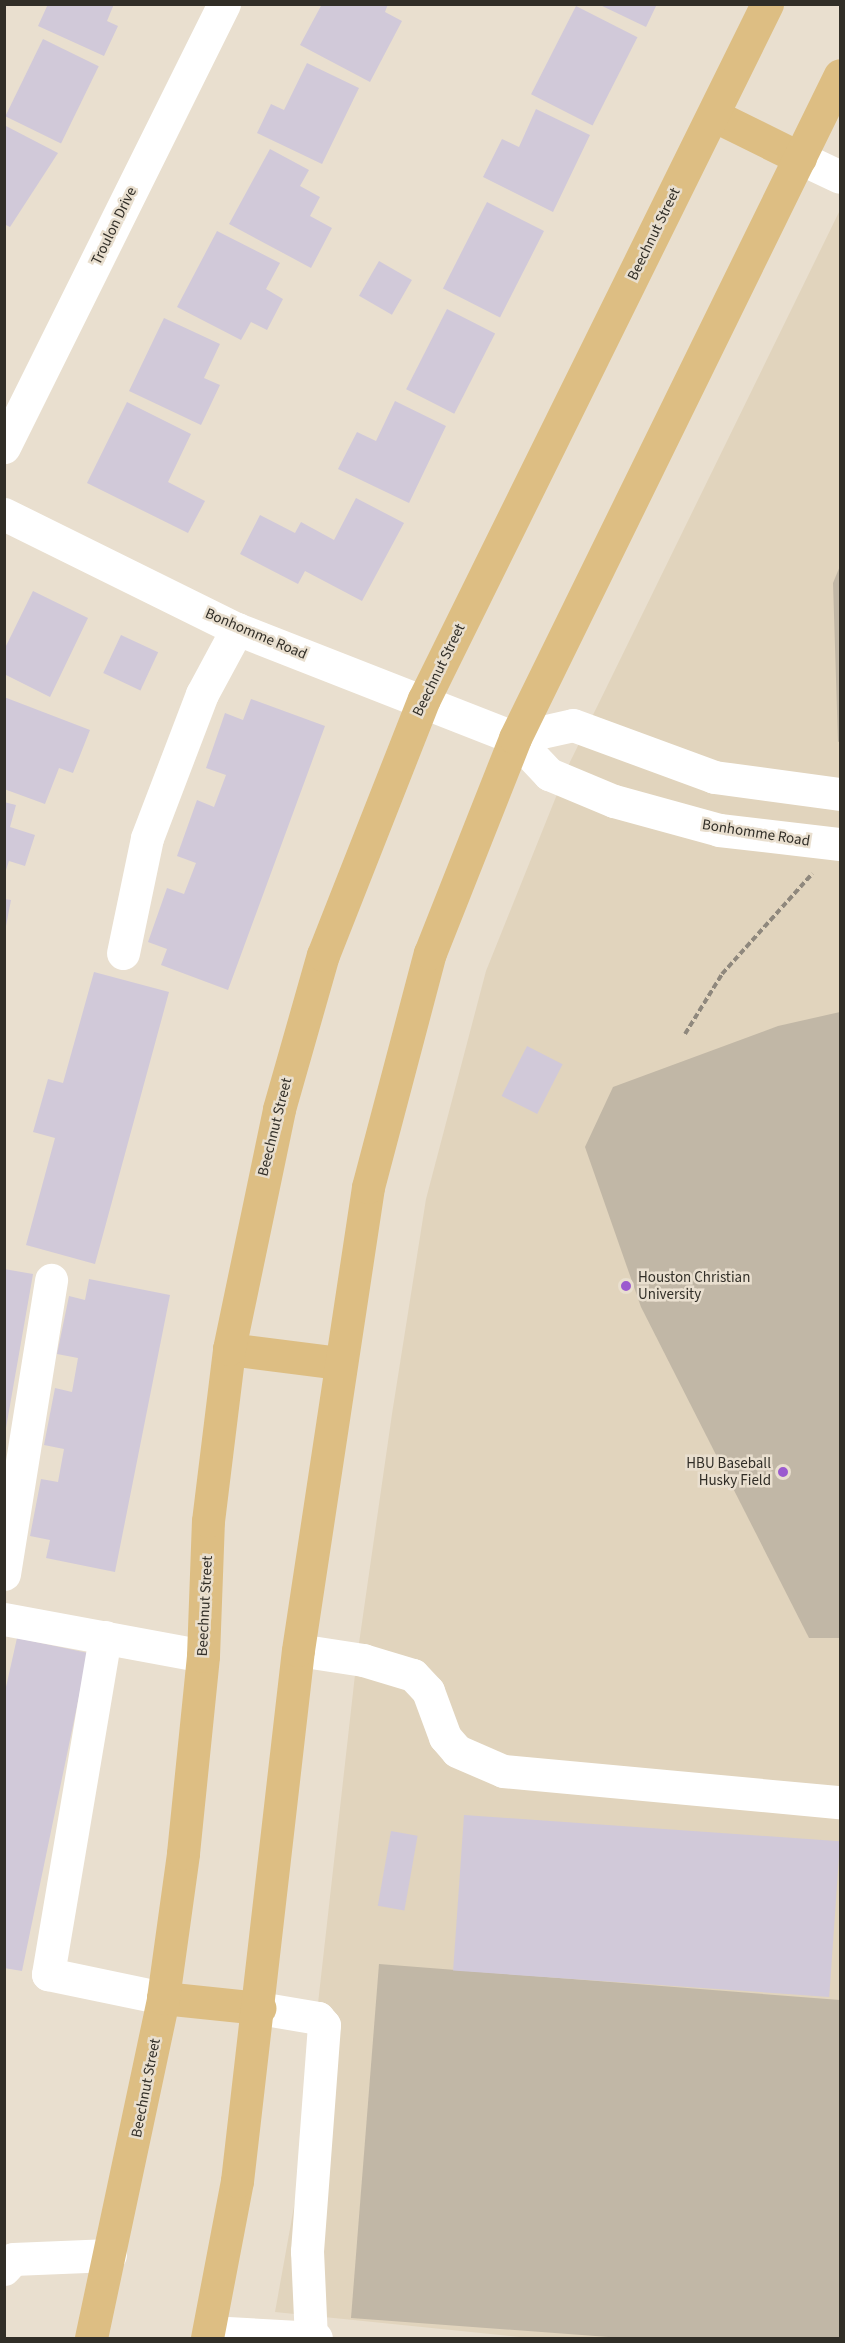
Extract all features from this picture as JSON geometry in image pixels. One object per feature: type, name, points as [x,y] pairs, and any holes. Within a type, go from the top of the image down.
[{"type":"main road","name":"Beechnut Street","points":[[92,2338],[163,1998],[203,1656],[208,1521],[229,1349],[279,1109],[323,955],[424,699],[767,4]]},
{"type":"main road","points":[[208,2335],[237,2181],[259,2008],[298,1650],[368,1187],[430,953],[515,738],[840,75]]},
{"type":"main road","points":[[712,115],[800,158]]},
{"type":"main road","points":[[229,1349],[340,1363]]},
{"type":"main road","points":[[163,1998],[259,2008]]},
{"type":"street","name":"Troulon Drive","points":[[4,447],[224,4]]},
{"type":"street","points":[[800,158],[840,177]]},
{"type":"street","name":"Bonhomme Road","points":[[4,513],[237,629],[424,699],[515,738],[549,774],[614,801],[719,830],[831,843]]},
{"type":"street","points":[[123,953],[147,838],[202,694],[237,629]]},
{"type":"street","points":[[515,738],[573,725],[714,777],[840,794]]},
{"type":"street","points":[[4,1574],[51,1280]]},
{"type":"street","points":[[4,1619],[203,1656]]},
{"type":"street","points":[[105,1637],[48,1974],[163,1998]]},
{"type":"street","points":[[298,1650],[363,1660],[412,1676],[428,1691],[445,1737],[457,1751],[503,1771],[840,1802]]},
{"type":"street","points":[[259,2008],[318,2018],[324,2025],[307,2251],[311,2338]]},
{"type":"street","points":[[4,2269],[13,2259],[110,2255]]},
{"type":"street","points":[[208,2335],[316,2338]]},
{"type":"path","points":[[684,1034],[722,974],[816,870],[831,843]]},
{"type":"shaded area","name":"Houston Christian University","points":[[840,210],[840,2338],[529,2338],[275,2312],[297,2190],[357,1657],[392,1414],[426,1199],[486,971],[570,762]]},
{"type":"shaded area","points":[[840,566],[840,741],[838,742],[833,583]]},
{"type":"shaded area","name":"HBU Baseball Husky Field","points":[[840,1012],[840,1638],[809,1638],[641,1307],[585,1147],[613,1087],[778,1026]]},
{"type":"shaded area","points":[[379,1964],[840,2000],[840,2338],[622,2338],[351,2318]]},
{"type":"building","points":[[48,4],[114,4],[107,21],[118,26],[104,56],[38,26]]},
{"type":"building","points":[[322,4],[388,4],[385,12],[402,21],[370,82],[300,45]]},
{"type":"building","points":[[598,4],[657,4],[646,27]]},
{"type":"building","points":[[576,6],[637,37],[593,126],[531,94]]},
{"type":"building","points":[[43,39],[99,66],[61,143],[5,116]]},
{"type":"building","points":[[307,63],[359,88],[322,164],[257,133],[271,104],[284,110]]},
{"type":"building","points":[[536,109],[590,135],[553,212],[483,177],[502,139],[519,147]]},
{"type":"building","points":[[4,125],[58,153],[10,227],[4,224]]},
{"type":"building","points":[[270,149],[309,170],[300,186],[320,197],[310,216],[332,228],[311,268],[229,224]]},
{"type":"building","points":[[487,202],[544,231],[500,317],[443,288]]},
{"type":"building","points":[[217,231],[280,263],[266,289],[283,299],[267,330],[251,322],[241,340],[177,307]]},
{"type":"building","points":[[379,261],[412,280],[392,315],[359,296]]},
{"type":"building","points":[[447,309],[495,334],[454,414],[406,389]]},
{"type":"building","points":[[164,318],[220,344],[204,378],[220,385],[201,425],[129,391]]},
{"type":"building","points":[[395,401],[446,426],[409,503],[338,469],[357,432],[376,441]]},
{"type":"building","points":[[127,402],[191,434],[168,482],[205,501],[188,533],[87,483]]},
{"type":"building","points":[[356,498],[404,523],[362,601],[305,571],[298,584],[240,554],[260,515],[295,533],[301,522],[334,540]]},
{"type":"building","points":[[33,591],[88,618],[50,697],[4,674],[4,650]]},
{"type":"building","points":[[121,635],[158,652],[140,690],[103,673]]},
{"type":"building","points":[[4,697],[90,730],[73,773],[59,768],[45,804],[4,789]]},
{"type":"building","points":[[251,699],[325,726],[228,990],[161,965],[167,949],[148,942],[167,888],[184,894],[196,863],[177,856],[197,800],[214,807],[226,775],[206,768],[225,713],[243,720]]},
{"type":"building","points":[[4,802],[16,805],[10,827],[35,835],[25,866],[9,861],[5,873]]},
{"type":"building","points":[[4,899],[11,900],[6,926],[4,925]]},
{"type":"building","points":[[94,972],[169,992],[95,1264],[26,1245],[55,1138],[33,1132],[48,1079],[63,1083]]},
{"type":"building","points":[[527,1046],[563,1064],[537,1114],[502,1096]]},
{"type":"building","points":[[4,1269],[33,1274],[6,1428],[4,1428]]},
{"type":"building","points":[[89,1279],[170,1295],[115,1572],[46,1558],[50,1540],[30,1536],[41,1479],[58,1482],[64,1449],[44,1445],[55,1388],[72,1392],[78,1358],[57,1354],[69,1296],[85,1300]]},
{"type":"building","points":[[17,1638],[88,1653],[22,1971],[4,1968],[4,1696]]},
{"type":"building","points":[[464,1815],[840,1841],[829,1997],[453,1971]]},
{"type":"building","points":[[391,1831],[418,1836],[404,1911],[378,1906]]},
{"type":"place","name":"Houston Christian University","points":[[626,1286]]},
{"type":"place","name":"HBU Baseball Husky Field","points":[[783,1472]]}]
